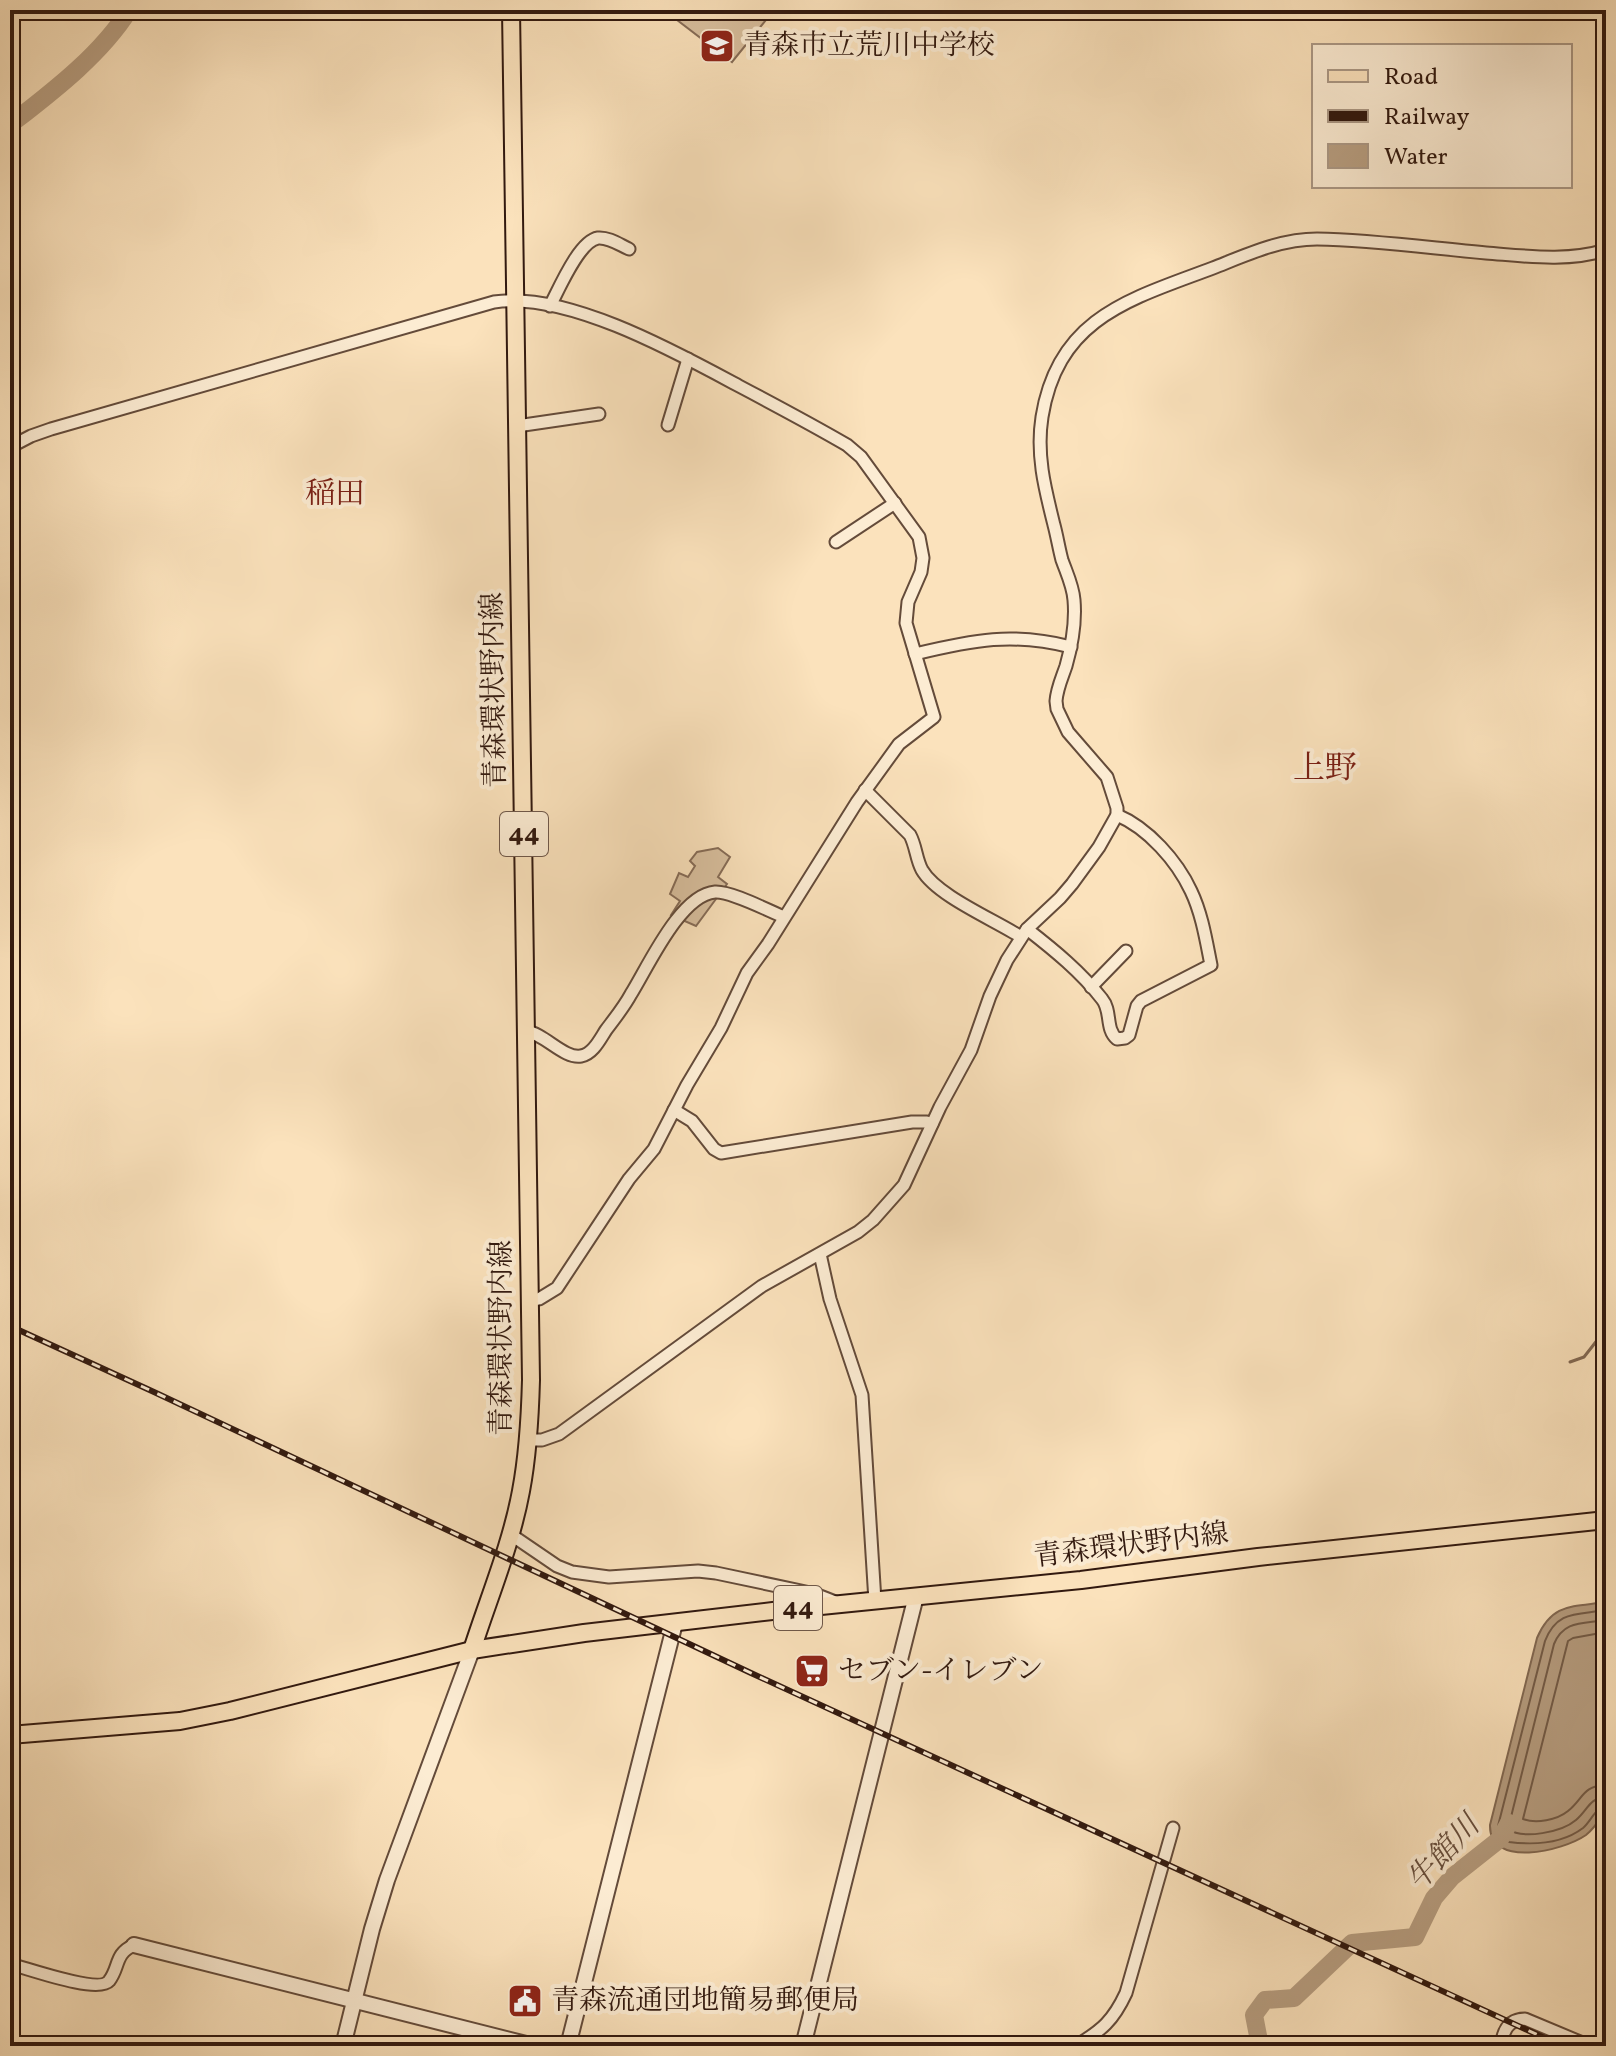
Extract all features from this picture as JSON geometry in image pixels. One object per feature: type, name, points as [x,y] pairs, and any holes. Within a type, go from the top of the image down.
[{"type":"main road","name":"青森環状野内線","points":[[472,1650],[521,1490],[528,1440],[531,1380],[511,10]]},
{"type":"main road","name":"青森環状野内線","points":[[10,1735],[180,1721],[472,1650],[584,1633],[1600,1521]]},
{"type":"street","points":[[550,306],[575,260],[589,242],[604,238],[629,249]]},
{"type":"street","points":[[528,1440],[542,1440],[559,1434],[762,1286],[858,1232],[873,1220],[897,1194],[911,1172],[945,1096],[971,1050],[995,984],[1024,933],[1072,884],[1099,847],[1117,815],[1107,777],[1077,744],[1057,709],[1056,694],[1071,647],[1075,617],[1073,587],[1063,562],[1039,451],[1045,403],[1055,373],[1076,341],[1098,319],[1128,301],[1261,249],[1293,241],[1335,240],[1546,257],[1587,256],[1606,250]]},
{"type":"street","points":[[10,447],[51,429],[494,302],[515,300],[550,306],[614,325],[688,359],[855,450],[919,537],[923,558],[921,572],[908,602],[906,623],[934,717],[899,744],[865,790],[747,973],[732,1008],[654,1149],[629,1179],[557,1288],[530,1301]]},
{"type":"street","points":[[668,425],[688,359]]},
{"type":"street","points":[[517,426],[599,414]]},
{"type":"street","points":[[836,542],[895,503]]},
{"type":"street","points":[[915,654],[1000,638],[1028,638],[1071,647]]},
{"type":"street","points":[[865,790],[910,835],[922,869],[934,883],[955,900],[1024,933],[1074,969],[1104,1001],[1113,1036],[1122,1039],[1131,1031],[1141,1001],[1211,965],[1195,901],[1185,880],[1152,840],[1117,815]]},
{"type":"street","points":[[526,1031],[537,1033],[567,1053],[581,1056],[588,1053],[627,1000],[676,918],[709,893],[725,893],[784,917]]},
{"type":"street","points":[[1091,987],[1126,951]]},
{"type":"street","points":[[674,1110],[692,1121],[714,1149],[721,1153],[912,1122],[932,1124]]},
{"type":"street","points":[[820,1254],[830,1299],[862,1395],[875,1601]]},
{"type":"street","points":[[510,1534],[557,1566],[572,1572],[609,1577],[698,1571],[716,1573],[815,1594],[842,1604]]},
{"type":"street","points":[[803,2046],[916,1596]]},
{"type":"street","points":[[568,2046],[675,1623]]},
{"type":"street","points":[[343,2046],[387,1880],[472,1650]]},
{"type":"street","points":[[1076,2046],[1107,2024],[1126,1993],[1173,1828]]},
{"type":"street","points":[[10,1964],[87,1984],[103,1985],[110,1979],[119,1957],[134,1945],[534,2046]]},
{"type":"street","points":[[1501,2046],[1503,2034],[1515,2019],[1525,2019],[1595,2046]]},
{"type":"shaded area","points":[[664,10],[774,10],[732,62]]},
{"type":"shaded area","points":[[718,848],[730,857],[718,877],[727,884],[696,926],[671,915],[680,901],[670,894],[679,873],[688,877],[695,866],[690,861],[697,852]]},
{"type":"water","points":[[1606,1602],[1606,1810],[1586,1835],[1561,1846],[1529,1852],[1514,1852],[1501,1847],[1493,1839],[1490,1825],[1537,1638],[1549,1618],[1556,1613],[1573,1606]]},
{"type":"waterway","points":[[10,122],[77,70],[106,41],[129,10]]},
{"type":"waterway","points":[[1570,1362],[1584,1357],[1606,1332]]},
{"type":"waterway","name":"牛館川","points":[[1260,2046],[1254,2015],[1265,2000],[1294,1998],[1352,1943],[1415,1937],[1434,1898],[1452,1877],[1500,1839],[1509,1823]]},
{"type":"railway","points":[[10,1326],[751,1673],[1562,2046]]},
{"type":"place","name":"青森市立荒川中学校","points":[[717,46]]},
{"type":"place","name":"セブン-イレブン","points":[[812,1671]]},
{"type":"place","name":"青森流通団地簡易郵便局","points":[[525,2001]]},
{"type":"district","name":"稲田","points":[[335,495]]},
{"type":"district","name":"上野","points":[[1325,770]]}]
